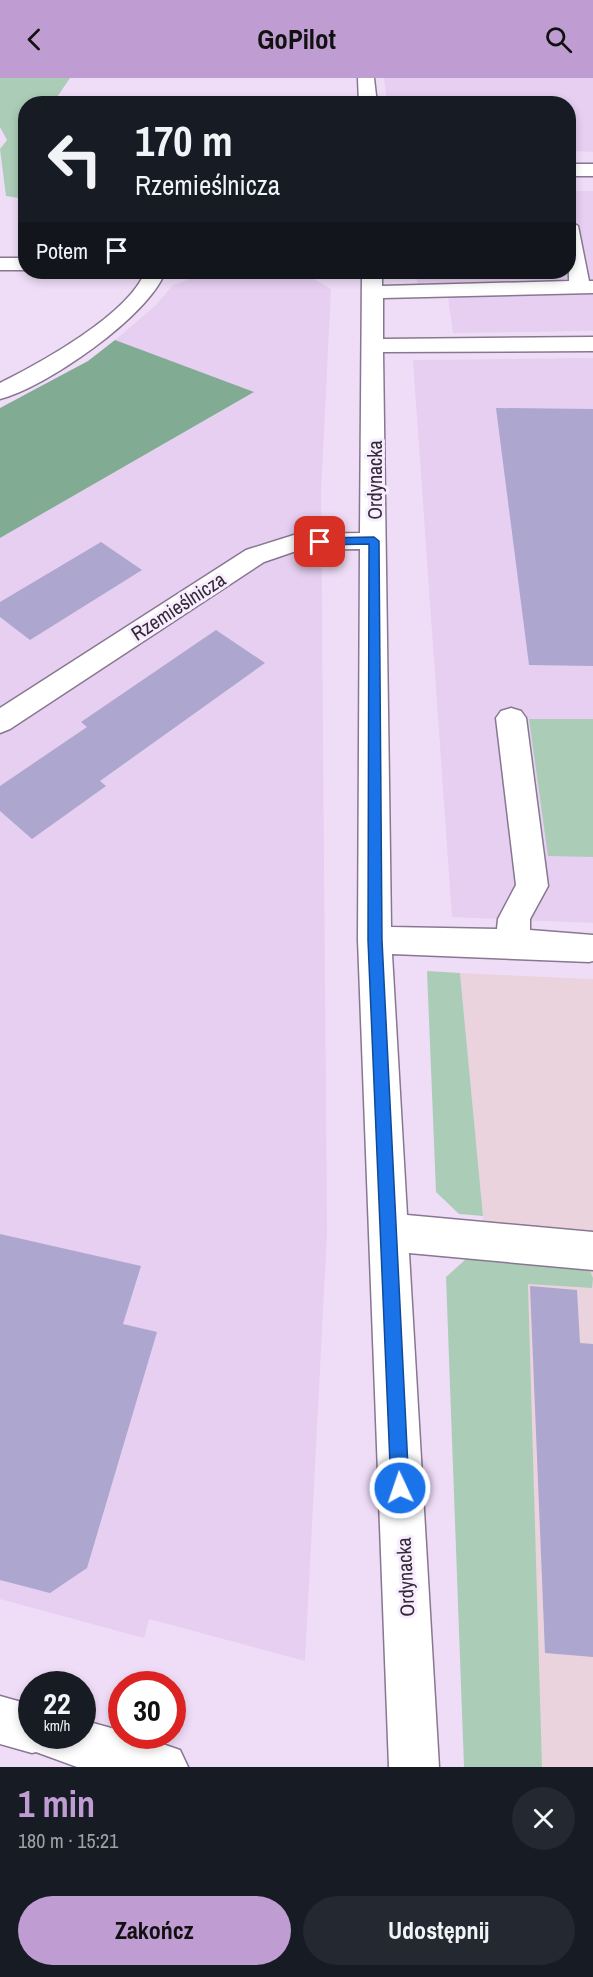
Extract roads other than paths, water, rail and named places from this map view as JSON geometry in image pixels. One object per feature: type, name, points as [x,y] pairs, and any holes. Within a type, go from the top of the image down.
[{"type":"street","points":[[366,78],[367,96]]},
{"type":"street","points":[[576,170],[593,170]]},
{"type":"street","points":[[372,282],[587,287],[576,252]]},
{"type":"street","points":[[0,264],[18,264]]},
{"type":"street","points":[[0,392],[68,356],[100,335],[151,284],[152,279]]},
{"type":"street","name":"Ordynacka","points":[[372,282],[375,940],[414,1767]]},
{"type":"street","points":[[374,346],[593,344]]},
{"type":"street","name":"Rzemieślnicza","points":[[0,722],[255,556],[297,542],[374,541]]},
{"type":"street","points":[[511,718],[532,886],[514,919],[513,943]]},
{"type":"street","points":[[375,940],[513,943],[590,948]]},
{"type":"street","points":[[388,1232],[593,1251]]},
{"type":"street","points":[[0,1720],[18,1725]]},
{"type":"street","points":[[96,1748],[163,1767]]}]
